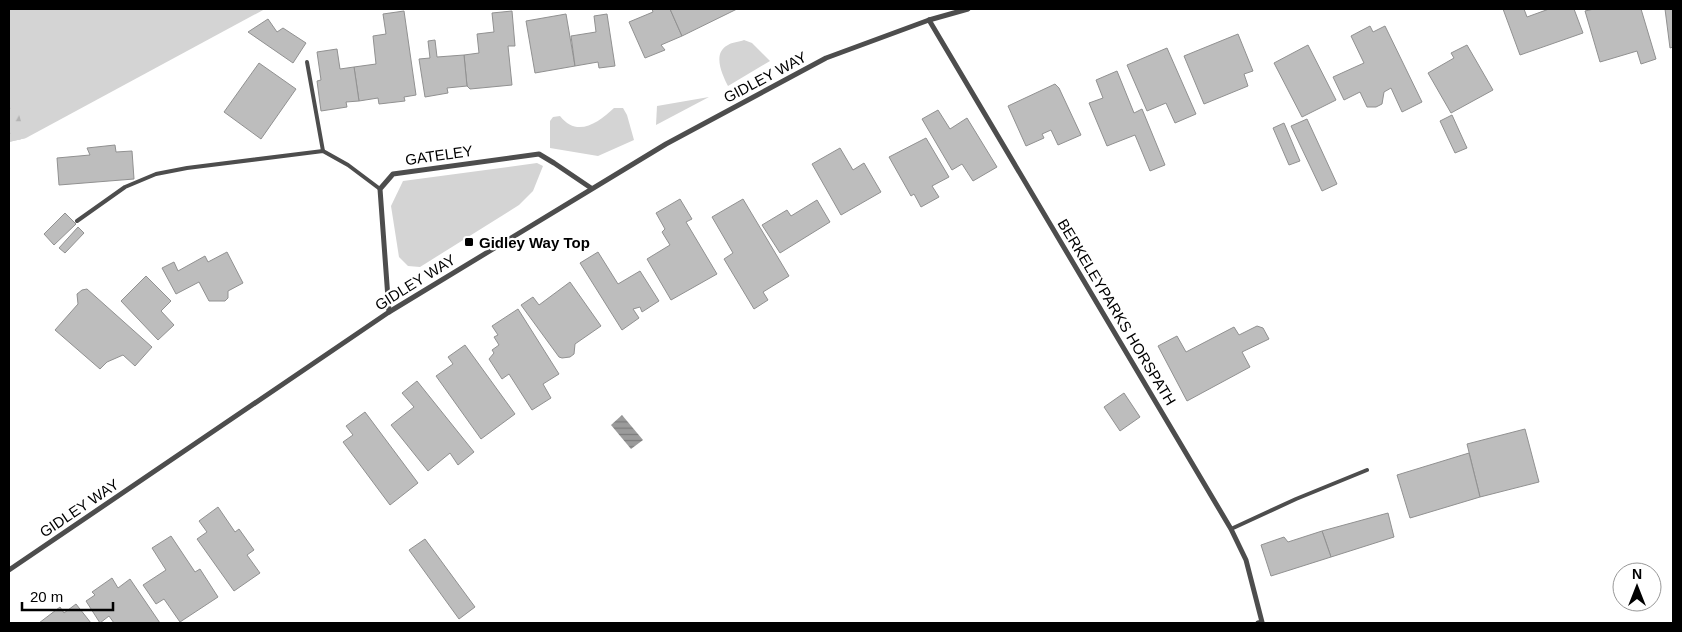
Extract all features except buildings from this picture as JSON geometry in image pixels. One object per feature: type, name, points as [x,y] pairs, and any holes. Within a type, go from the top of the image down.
[{"type":"street","name":"GIDLEY WAY","points":[[9,570],[389,312],[590,188],[666,144],[826,58],[929,20],[968,9]]},
{"type":"street","name":"BERKELEYPARKS HORSPATH","points":[[929,20],[1231,529],[1246,560],[1262,622],[1258,623]]},
{"type":"street","name":"GATELEY","points":[[380,190],[393,174],[539,154],[554,162],[590,188]]},
{"type":"street","points":[[380,190],[389,312]]},
{"type":"lane","points":[[307,62],[323,151]]},
{"type":"lane","points":[[77,222],[125,187],[156,174],[187,168],[323,151],[348,165],[380,190]]},
{"type":"lane","points":[[1231,529],[1296,499],[1367,470]]},
{"type":"green space","points":[[9,9],[265,9],[26,138],[9,142]]},
{"type":"green space","points":[[744,40],[752,43],[770,61],[728,86],[720,64],[720,53],[730,44]]},
{"type":"green space","points":[[9,81],[26,138],[9,142]]},
{"type":"green space","points":[[709,97],[656,125],[657,106]]},
{"type":"green space","points":[[614,108],[623,108],[627,115],[634,140],[598,156],[550,148],[550,121],[553,117],[560,116],[573,126],[587,126],[601,119]]},
{"type":"green space","points":[[537,163],[543,166],[533,191],[519,205],[420,267],[408,266],[399,257],[391,206],[403,181]]},
{"type":"shaded area","points":[[622,415],[643,440],[631,449],[611,425]]},
{"type":"place","name":"Gidley Way Top","points":[[469,242]]}]
